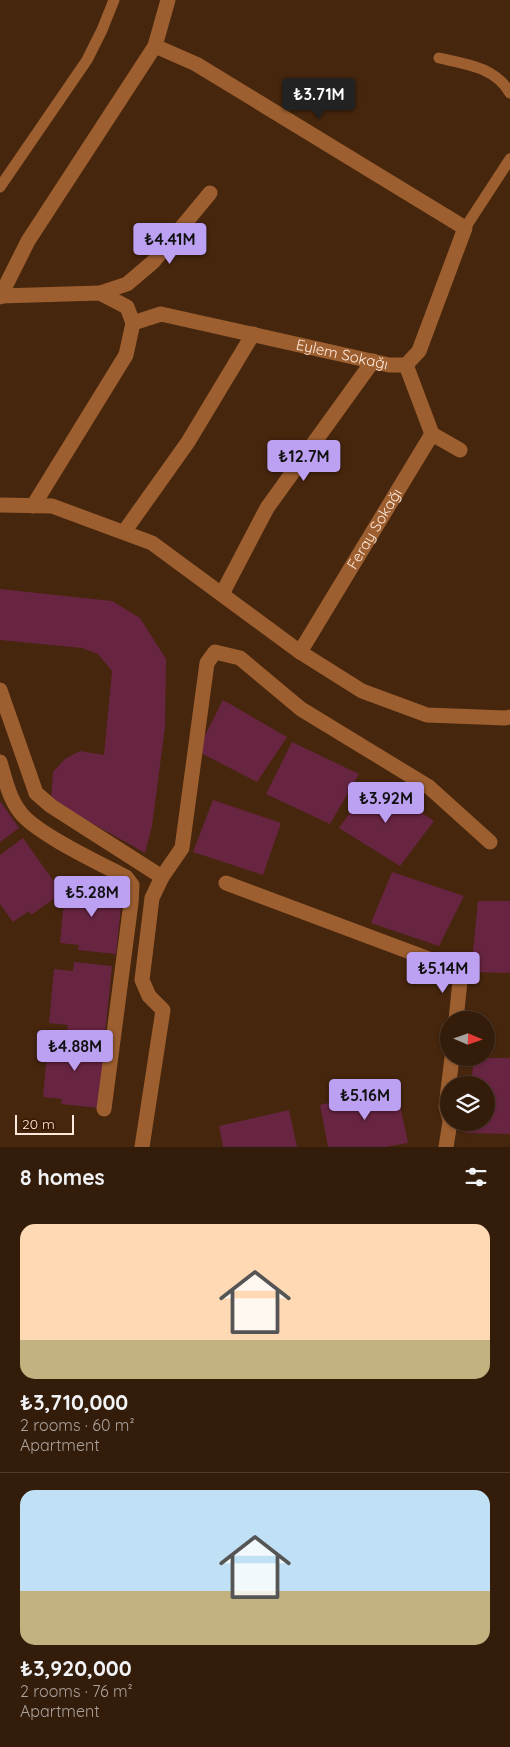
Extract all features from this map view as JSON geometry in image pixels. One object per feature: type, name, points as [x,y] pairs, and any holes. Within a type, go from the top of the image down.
[{"type":"street","points":[[168,0],[154,46],[28,241],[0,297],[100,292],[126,284],[153,262],[210,193]]},
{"type":"street","points":[[154,46],[196,64],[465,228]]},
{"type":"street","name":"Eylem Sokağı","points":[[133,323],[161,314],[389,365],[406,365],[419,351],[465,228]]},
{"type":"street","points":[[33,506],[126,355],[133,323],[127,307],[100,292]]},
{"type":"street","points":[[124,532],[188,442],[253,334]]},
{"type":"street","points":[[222,594],[267,508],[373,361]]},
{"type":"street","points":[[406,365],[432,434],[460,450]]},
{"type":"street","name":"Feray Sokağı","points":[[300,652],[432,434]]},
{"type":"street","points":[[0,505],[52,506],[152,543],[300,652],[362,691],[427,715],[510,717]]},
{"type":"street","points":[[142,1147],[163,1010],[149,996],[142,980],[152,898],[162,876],[182,848],[207,663],[216,652],[240,658],[301,709],[429,787],[490,842]]},
{"type":"street","points":[[0,690],[36,793],[51,806],[162,876]]},
{"type":"street","points":[[0,762],[10,793],[21,814],[39,829],[126,877],[132,885],[104,1109]]},
{"type":"street","points":[[226,883],[461,971],[457,1011]]},
{"type":"street","points":[[446,1147],[449,1131]]},
{"type":"lane","points":[[0,187],[88,60],[114,0]]},
{"type":"lane","points":[[439,58],[486,70],[500,78],[510,93]]},
{"type":"lane","points":[[465,228],[510,159]]},
{"type":"building","points":[[0,589],[112,601],[140,618],[166,659],[165,727],[152,826],[145,853],[51,800],[53,772],[65,759],[80,751],[104,755],[112,671],[98,654],[82,648],[0,640]]},
{"type":"building","points":[[223,700],[287,737],[257,782],[197,751]]},
{"type":"building","points":[[292,742],[359,774],[330,824],[266,794]]},
{"type":"building","points":[[373,781],[434,821],[400,866],[339,828]]},
{"type":"building","points":[[213,800],[281,823],[263,875],[193,852]]},
{"type":"building","points":[[0,801],[19,828],[0,842]]},
{"type":"building","points":[[23,838],[62,893],[31,915],[29,911],[13,922],[0,904],[0,855]]},
{"type":"building","points":[[392,872],[464,896],[439,946],[371,923]]},
{"type":"building","points":[[85,883],[123,887],[116,954],[78,950],[79,945],[60,943],[65,890],[84,891]]},
{"type":"building","points":[[478,901],[510,901],[510,973],[471,972]]},
{"type":"building","points":[[74,962],[112,966],[105,1034],[67,1030],[68,1025],[49,1023],[54,969],[73,971]]},
{"type":"building","points":[[68,1037],[106,1041],[99,1108],[61,1104],[62,1099],[43,1097],[48,1043],[67,1045]]},
{"type":"building","points":[[495,1058],[510,1058],[510,1134],[465,1133],[465,1131],[495,1131],[495,1076],[472,1076],[473,1066],[495,1066]]},
{"type":"building","points":[[396,1086],[408,1143],[385,1147],[328,1147],[320,1105]]},
{"type":"building","points":[[289,1110],[297,1147],[223,1147],[219,1126]]}]
